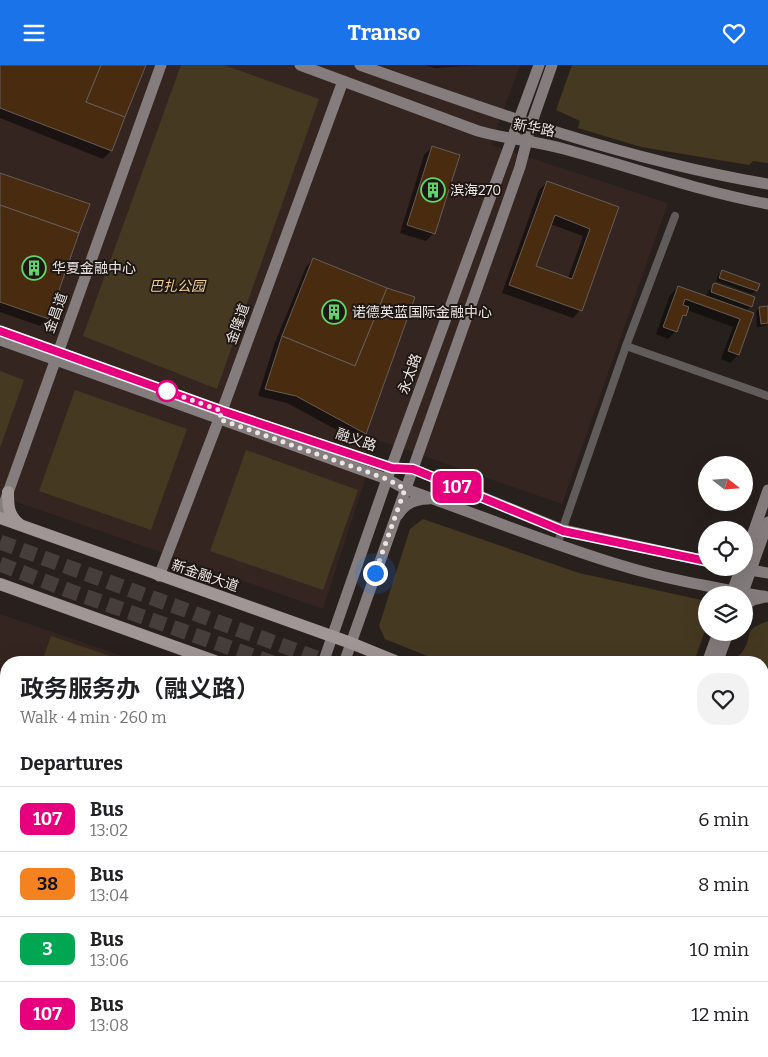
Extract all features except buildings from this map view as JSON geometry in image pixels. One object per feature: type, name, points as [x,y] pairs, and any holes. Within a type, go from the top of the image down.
[{"type":"main road","points":[[8,492],[9,512],[13,519],[21,526]]},
{"type":"main road","name":"新金融大道","points":[[0,517],[383,656]]},
{"type":"main road","points":[[0,584],[201,656]]},
{"type":"street","name":"金昌道","points":[[0,503],[156,65]]},
{"type":"street","name":"金昌道","points":[[54,352],[161,65]]},
{"type":"street","name":"新华路","points":[[300,65],[478,131],[527,140],[709,192],[768,204]]},
{"type":"street","name":"新华路","points":[[360,65],[526,123],[670,165],[768,185]]},
{"type":"street","points":[[533,100],[540,65]]},
{"type":"street","points":[[533,100],[552,65]]},
{"type":"street","name":"金隆道","points":[[159,576],[221,415],[343,81]]},
{"type":"street","name":"永太路","points":[[325,656],[387,479],[502,163],[514,139],[526,123],[533,100]]},
{"type":"street","name":"永太路","points":[[346,656],[516,176],[527,140],[526,123]]},
{"type":"street","points":[[557,545],[626,346],[675,216]]},
{"type":"street","name":"融义路","points":[[0,331],[35,348]]},
{"type":"street","name":"融义路","points":[[0,340],[54,352],[387,479],[405,489],[557,545],[622,566],[707,586]]},
{"type":"street","points":[[626,346],[768,396]]},
{"type":"street","points":[[0,517],[49,375],[54,352]]},
{"type":"street","name":"融义路","points":[[221,415],[392,468],[413,469],[563,531],[698,559]]},
{"type":"street","points":[[753,532],[768,491]]},
{"type":"street","points":[[394,521],[402,508],[407,504],[422,499],[435,500]]},
{"type":"street","points":[[753,550],[768,522]]},
{"type":"street","points":[[753,571],[768,573]]},
{"type":"street","points":[[748,576],[756,589],[768,596]]},
{"type":"street","name":"融义路","points":[[753,595],[768,596]]},
{"type":"street","points":[[753,600],[768,596]]},
{"type":"street","points":[[710,656],[715,641]]},
{"type":"street","points":[[720,656],[725,641]]},
{"type":"shaded area","points":[[0,65],[520,65],[491,145],[668,203],[562,504],[378,440],[323,609],[0,496]]},
{"type":"shaded area","points":[[0,614],[122,656],[0,656]]},
{"type":"green space","name":"巴扎公园","points":[[181,65],[224,65],[319,99],[217,389],[83,336]]},
{"type":"green space","points":[[572,65],[768,65],[768,163],[753,161],[749,165],[641,147],[578,128],[580,121],[556,110]]},
{"type":"green space","points":[[0,371],[24,380],[0,448]]},
{"type":"green space","points":[[75,390],[187,429],[151,530],[39,491]]},
{"type":"green space","points":[[246,450],[358,490],[323,590],[210,551]]},
{"type":"green space","points":[[423,519],[579,573],[698,599],[698,641],[701,641],[696,656],[427,656],[385,639],[379,626],[410,529]]},
{"type":"green space","points":[[768,621],[768,656],[738,656],[743,651],[747,641],[753,641],[754,628]]},
{"type":"green space","points":[[51,636],[110,656],[44,656]]},
{"type":"tunnel","points":[[0,542],[311,656]]},
{"type":"tunnel","points":[[0,564],[253,656]]},
{"type":"bus line","name":"107","points":[[0,331],[222,411],[392,468],[413,469],[563,531],[698,559]]},
{"type":"place","name":"滨海270","points":[[433,190]]},
{"type":"place","name":"华夏金融中心","points":[[34,268]]},
{"type":"place","name":"诺德英蓝国际金融中心","points":[[334,312]]},
{"type":"route","points":[[167,391],[222,411],[219,419],[387,479],[405,489],[375,573]]}]
